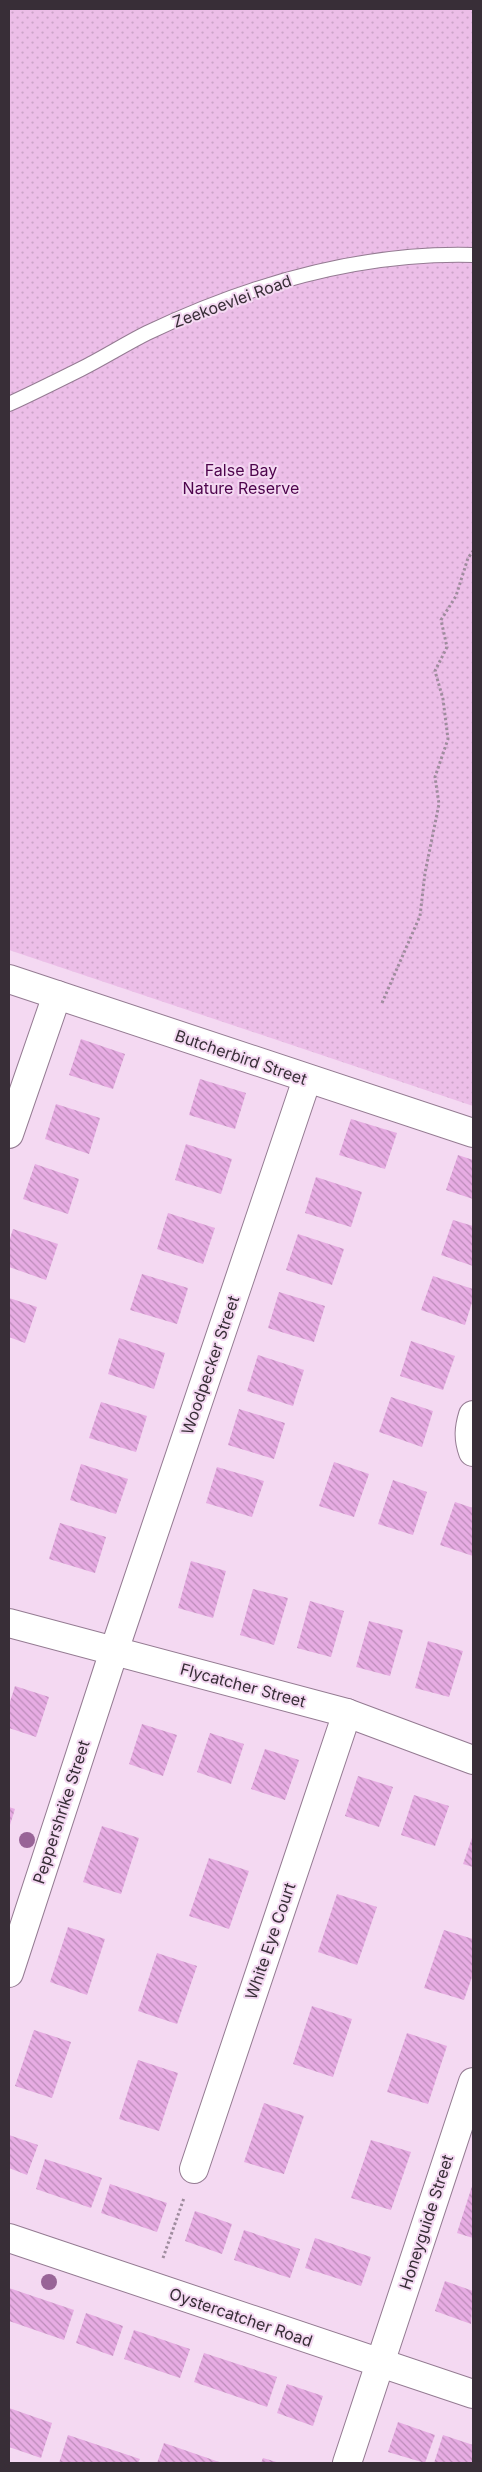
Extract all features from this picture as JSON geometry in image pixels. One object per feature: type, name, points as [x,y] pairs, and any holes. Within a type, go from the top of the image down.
[{"type":"street","name":"Butcherbird Street","points":[[9,979],[473,1133]]},
{"type":"street","points":[[9,1134],[57,996]]},
{"type":"street","name":"Woodpecker Street","points":[[114,1651],[307,1079]]},
{"type":"street","points":[[473,1415],[469,1426],[469,1439],[473,1452]]},
{"type":"street","name":"Flycatcher Street","points":[[9,1623],[347,1713],[473,1760]]},
{"type":"street","name":"Peppershrike Street","points":[[9,1972],[114,1651]]},
{"type":"street","name":"White Eye Court","points":[[194,2169],[347,1713]]},
{"type":"street","name":"Honeyguide Street","points":[[347,2463],[473,2082]]},
{"type":"street","name":"Oystercatcher Road","points":[[9,2238],[473,2394]]},
{"type":"lane","name":"Zeekoevlei Road","points":[[9,404],[81,369],[146,334],[200,310],[272,284],[315,272],[403,258],[473,255]]},
{"type":"path","points":[[382,1004],[420,916],[425,873],[438,804],[435,777],[448,739],[443,699],[434,671],[447,647],[441,620],[456,596],[468,558],[473,551]]},
{"type":"path","points":[[152,2287],[194,2169]]},
{"type":"green space","name":"False Bay Nature Reserve","points":[[9,9],[473,9],[473,1106],[9,950]]},
{"type":"building","points":[[81,1039],[125,1054],[113,1089],[69,1075]]},
{"type":"building","points":[[200,1079],[246,1093],[235,1129],[189,1115]]},
{"type":"building","points":[[56,1104],[100,1118],[89,1154],[45,1139]]},
{"type":"building","points":[[351,1119],[397,1133],[385,1169],[339,1155]]},
{"type":"building","points":[[186,1144],[232,1159],[221,1194],[175,1180]]},
{"type":"building","points":[[458,1155],[473,1160],[473,1199],[446,1190]]},
{"type":"building","points":[[35,1164],[79,1179],[68,1214],[23,1199]]},
{"type":"building","points":[[316,1177],[362,1192],[351,1227],[305,1213]]},
{"type":"building","points":[[168,1213],[215,1228],[203,1264],[157,1249]]},
{"type":"building","points":[[453,1220],[473,1226],[473,1266],[441,1255]]},
{"type":"building","points":[[13,1229],[58,1244],[46,1280],[9,1267],[9,1242]]},
{"type":"building","points":[[298,1234],[344,1249],[332,1285],[286,1270]]},
{"type":"building","points":[[142,1274],[188,1288],[177,1324],[130,1310]]},
{"type":"building","points":[[433,1276],[473,1289],[473,1299],[465,1325],[421,1310]]},
{"type":"building","points":[[279,1292],[325,1306],[314,1342],[268,1328]]},
{"type":"building","points":[[9,1298],[37,1307],[25,1343],[9,1337]]},
{"type":"building","points":[[119,1338],[165,1353],[154,1389],[108,1374]]},
{"type":"building","points":[[411,1341],[455,1356],[443,1390],[400,1376]]},
{"type":"building","points":[[258,1355],[304,1370],[293,1406],[247,1391]]},
{"type":"building","points":[[391,1397],[433,1411],[422,1447],[379,1432]]},
{"type":"building","points":[[101,1402],[147,1416],[136,1452],[89,1438]]},
{"type":"building","points":[[239,1409],[285,1423],[274,1459],[228,1445]]},
{"type":"building","points":[[334,1462],[369,1474],[354,1517],[319,1506]]},
{"type":"building","points":[[81,1464],[128,1479],[116,1514],[70,1500]]},
{"type":"building","points":[[217,1467],[264,1481],[252,1517],[206,1503]]},
{"type":"building","points":[[393,1480],[427,1492],[413,1535],[378,1524]]},
{"type":"building","points":[[455,1502],[473,1508],[473,1556],[440,1545]]},
{"type":"building","points":[[60,1523],[106,1537],[95,1573],[49,1559]]},
{"type":"building","points":[[191,1561],[226,1571],[213,1618],[178,1608]]},
{"type":"building","points":[[253,1589],[288,1598],[274,1645],[240,1635]]},
{"type":"building","points":[[310,1601],[344,1611],[331,1657],[297,1648]]},
{"type":"building","points":[[369,1621],[403,1630],[390,1676],[356,1667]]},
{"type":"building","points":[[428,1641],[463,1651],[449,1697],[415,1688]]},
{"type":"building","points":[[15,1686],[49,1697],[36,1737],[9,1728],[9,1705]]},
{"type":"building","points":[[142,1724],[177,1735],[163,1776],[129,1764]]},
{"type":"building","points":[[210,1733],[244,1744],[231,1784],[197,1772]]},
{"type":"building","points":[[265,1749],[299,1760],[285,1800],[251,1789]]},
{"type":"building","points":[[358,1776],[393,1787],[379,1827],[345,1816]]},
{"type":"building","points":[[414,1795],[449,1806],[435,1846],[401,1835]]},
{"type":"building","points":[[9,1807],[15,1809],[9,1828]]},
{"type":"building","points":[[102,1826],[139,1838],[121,1894],[83,1882]]},
{"type":"building","points":[[473,1835],[473,1867],[463,1864]]},
{"type":"building","points":[[209,1858],[249,1871],[229,1929],[189,1916]]},
{"type":"building","points":[[337,1894],[377,1907],[357,1965],[318,1952]]},
{"type":"building","points":[[68,1927],[105,1939],[87,1995],[50,1982]]},
{"type":"building","points":[[444,1930],[473,1939],[473,1974],[464,2000],[424,1988]]},
{"type":"building","points":[[157,1953],[197,1966],[177,2024],[138,2011]]},
{"type":"building","points":[[312,2006],[352,2019],[333,2077],[293,2064]]},
{"type":"building","points":[[34,2030],[71,2042],[52,2098],[15,2086]]},
{"type":"building","points":[[407,2033],[447,2046],[428,2104],[387,2092]]},
{"type":"building","points":[[138,2060],[178,2073],[159,2131],[119,2119]]},
{"type":"building","points":[[264,2103],[304,2116],[284,2174],[244,2162]]},
{"type":"building","points":[[9,2135],[38,2145],[27,2175],[9,2168]]},
{"type":"building","points":[[371,2140],[411,2152],[391,2210],[351,2198]]},
{"type":"building","points":[[45,2159],[102,2178],[91,2208],[36,2189]]},
{"type":"building","points":[[473,2183],[473,2238],[457,2233]]},
{"type":"building","points":[[110,2184],[167,2203],[157,2232],[101,2213]]},
{"type":"building","points":[[195,2211],[232,2224],[222,2254],[185,2241]]},
{"type":"building","points":[[244,2230],[300,2249],[290,2278],[234,2260]]},
{"type":"building","points":[[315,2238],[371,2257],[361,2286],[305,2268]]},
{"type":"building","points":[[445,2281],[473,2291],[471,2324],[435,2311]]},
{"type":"building","points":[[9,2288],[74,2310],[64,2340],[9,2321]]},
{"type":"building","points":[[86,2313],[123,2326],[113,2356],[76,2343]]},
{"type":"building","points":[[134,2330],[190,2349],[180,2378],[124,2359]]},
{"type":"building","points":[[204,2353],[277,2377],[267,2407],[194,2382]]},
{"type":"building","points":[[287,2384],[323,2396],[313,2426],[277,2413]]},
{"type":"building","points":[[9,2408],[52,2423],[41,2458],[9,2447]]},
{"type":"building","points":[[398,2422],[435,2435],[425,2463],[388,2452]]},
{"type":"building","points":[[68,2435],[140,2459],[138,2463],[59,2463]]},
{"type":"building","points":[[443,2435],[473,2445],[473,2463],[434,2463]]},
{"type":"building","points":[[164,2443],[222,2463],[157,2463]]},
{"type":"building","points":[[263,2458],[280,2463],[261,2463]]}]
